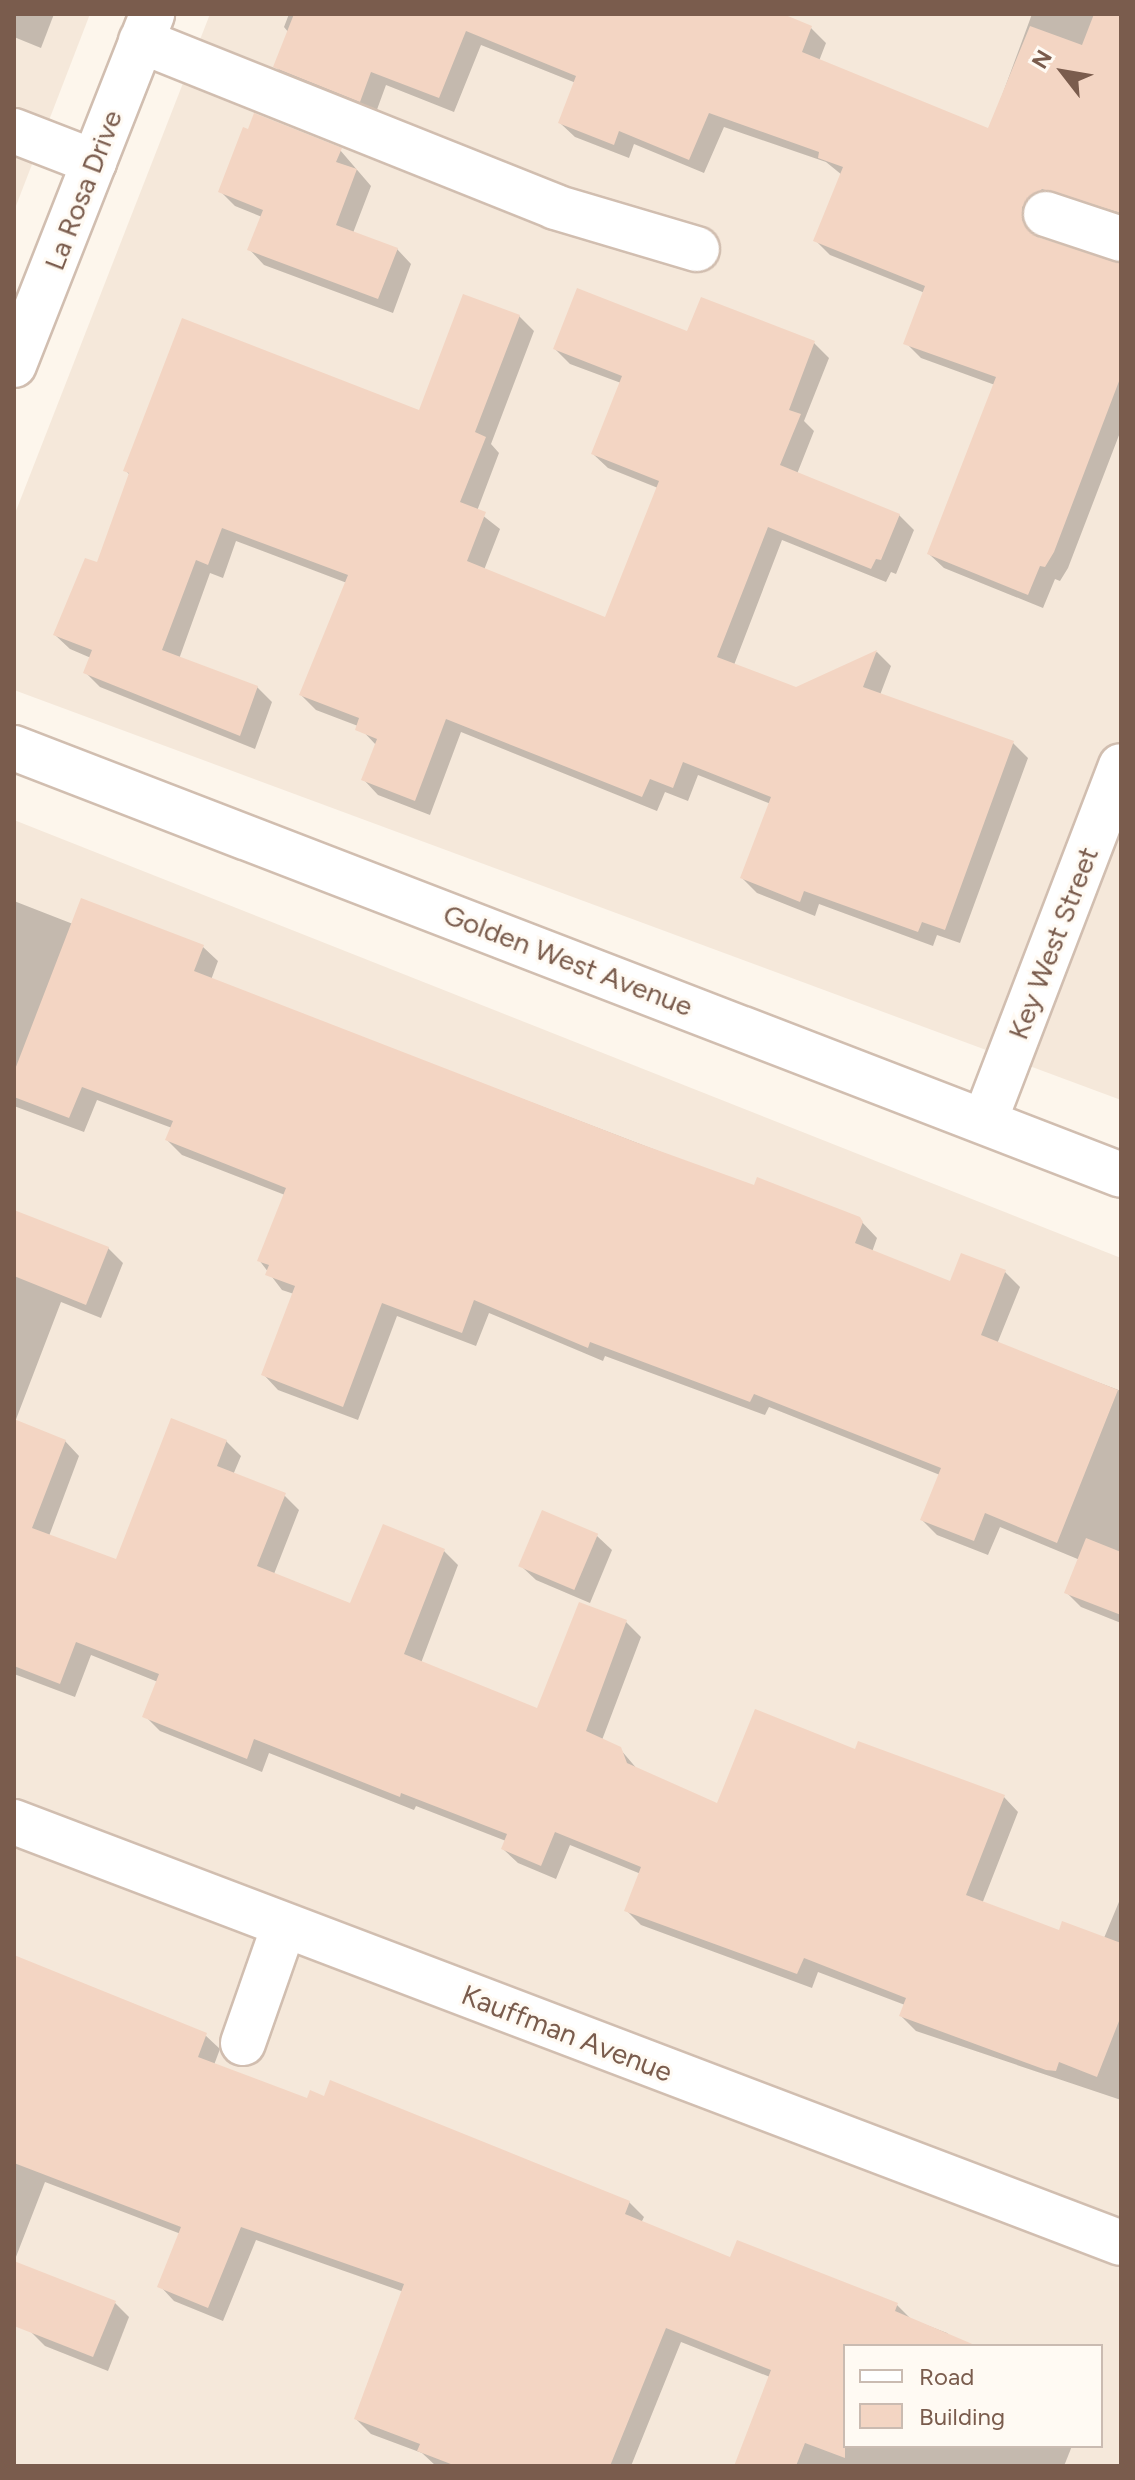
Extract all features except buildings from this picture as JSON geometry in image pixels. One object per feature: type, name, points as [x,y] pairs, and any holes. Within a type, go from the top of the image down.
[{"type":"street","name":"La Rosa Drive","points":[[14,365],[146,28]]},
{"type":"street","points":[[146,28],[555,207],[697,249]]},
{"type":"street","points":[[14,131],[94,162]]},
{"type":"street","points":[[1046,214],[1121,239]]},
{"type":"street","name":"Golden West Avenue","points":[[14,748],[1121,1175]]},
{"type":"street","name":"Key West Street","points":[[985,1120],[1121,766]]},
{"type":"street","name":"Kauffman Avenue","points":[[14,1822],[1121,2243]]},
{"type":"street","points":[[243,2043],[284,1926]]},
{"type":"shaded area","points":[[14,14],[90,14],[14,211]]},
{"type":"shaded area","points":[[210,14],[1121,14],[1121,1100],[14,690],[14,516]]},
{"type":"shaded area","points":[[14,820],[1121,1258],[1121,2466],[14,2466]]}]
